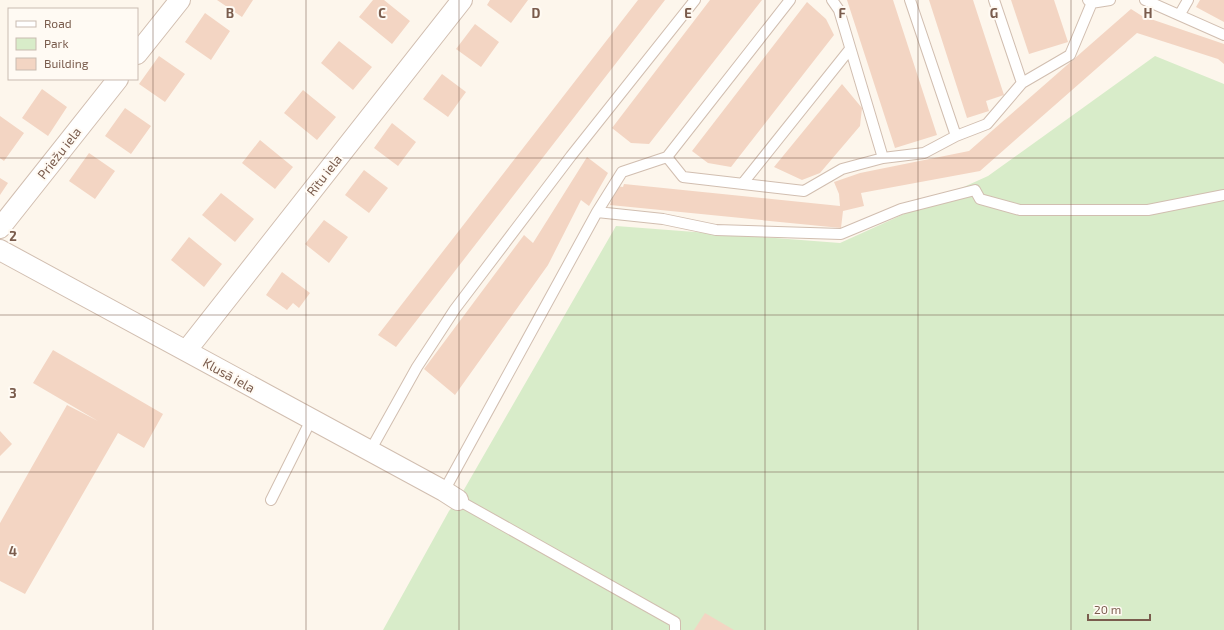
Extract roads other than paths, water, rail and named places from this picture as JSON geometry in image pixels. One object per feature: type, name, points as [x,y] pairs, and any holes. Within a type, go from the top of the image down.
[{"type":"street","points":[[138,53],[180,0]]},
{"type":"street","name":"Rītu iela","points":[[186,351],[462,0]]},
{"type":"street","name":"Priežu iela","points":[[0,228],[117,80]]},
{"type":"street","name":"Klusā iela","points":[[0,250],[451,496]]},
{"type":"lane","points":[[370,451],[417,367],[455,309],[571,156],[694,0]]},
{"type":"lane","points":[[675,630],[675,622],[451,496],[597,212],[622,172],[667,158],[790,0]]},
{"type":"lane","points":[[832,0],[839,10],[883,158]]},
{"type":"lane","points":[[910,0],[956,136]]},
{"type":"lane","points":[[994,0],[1022,83]]},
{"type":"lane","points":[[667,158],[683,177],[804,191],[842,169],[883,158],[924,153],[956,136],[987,124],[1022,83],[1070,55],[1091,1],[1110,0]]},
{"type":"lane","points":[[1145,0],[1224,34]]},
{"type":"lane","points":[[1180,14],[1188,0]]},
{"type":"lane","points":[[743,183],[850,49]]},
{"type":"lane","points":[[597,212],[663,219],[716,230],[841,234],[901,209],[975,190],[980,200],[1020,210],[1148,210],[1224,195]]},
{"type":"lane","points":[[271,500],[311,420]]}]
